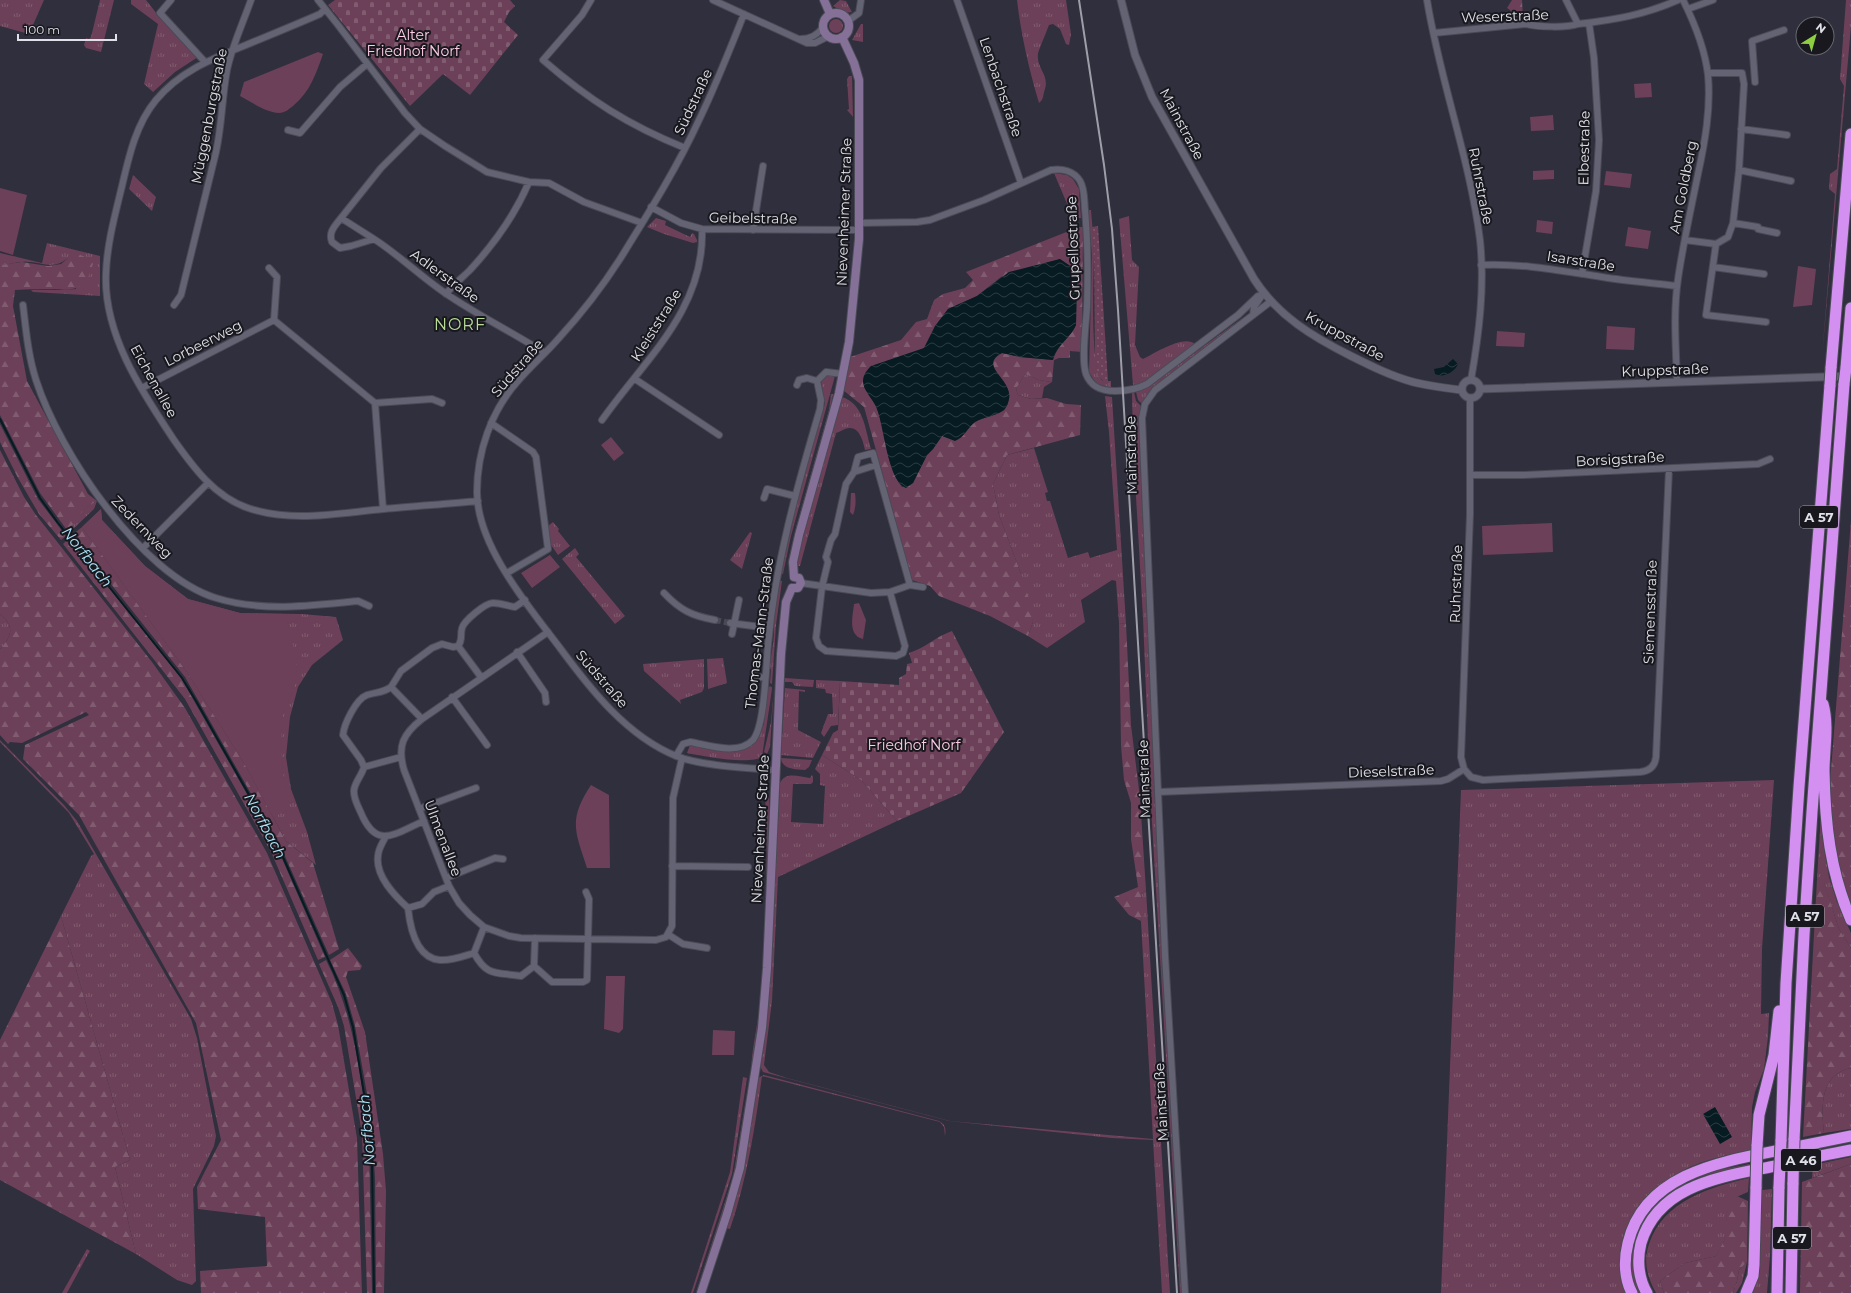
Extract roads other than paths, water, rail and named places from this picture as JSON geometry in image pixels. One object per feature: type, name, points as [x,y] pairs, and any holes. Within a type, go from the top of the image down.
[{"type":"highway","name":"A 57","points":[[1777,1293],[1786,983],[1809,642],[1851,134]]},
{"type":"highway","name":"A 57","points":[[1791,1293],[1794,1140],[1804,935],[1820,692],[1847,376],[1851,308]]},
{"type":"highway","points":[[1820,692],[1826,722],[1825,785],[1829,846],[1843,902],[1851,920]]},
{"type":"highway","points":[[1746,1293],[1753,1276],[1754,1264],[1757,1146],[1760,1109],[1774,1055],[1778,1016],[1786,983]]},
{"type":"highway","points":[[1632,1293],[1626,1270],[1625,1259],[1629,1237],[1644,1209],[1667,1187],[1685,1176],[1709,1166],[1851,1136]]},
{"type":"highway","name":"A 46","points":[[1647,1293],[1642,1282],[1638,1261],[1642,1239],[1651,1223],[1663,1208],[1678,1195],[1697,1184],[1721,1177],[1851,1150]]},
{"type":"main road","points":[[824,0],[830,14]]},
{"type":"main road","points":[[830,14],[840,14],[848,20],[848,30],[842,37],[835,38],[829,36],[823,27],[825,20],[830,14]]},
{"type":"main road","name":"Nievenheimer Straße","points":[[701,1293],[739,1175],[762,1028],[766,985],[775,770],[785,613],[787,598],[792,588],[789,581],[794,577],[793,562],[799,535],[843,374],[849,342],[859,227],[859,80],[854,63],[842,37]]},
{"type":"main road","points":[[792,588],[798,588],[801,583],[799,578],[794,577]]},
{"type":"street","points":[[172,0],[160,13],[206,62]]},
{"type":"street","name":"Müggenburgstraße","points":[[174,305],[181,295],[216,152],[220,132],[227,69],[251,0]]},
{"type":"street","points":[[318,0],[405,113],[420,128],[445,146],[487,172],[529,182],[549,183],[580,200],[642,223]]},
{"type":"street","points":[[591,0],[567,33],[543,60],[567,82],[637,128],[685,148]]},
{"type":"street","points":[[714,0],[797,38],[812,43],[829,36]]},
{"type":"street","points":[[848,20],[859,13],[860,0]]},
{"type":"street","name":"Lenbachstraße","points":[[957,0],[1022,183]]},
{"type":"street","name":"Mainstraße","points":[[1121,0],[1136,55],[1152,97],[1254,280],[1270,302],[1155,390],[1147,399],[1142,413],[1165,955],[1185,1293]]},
{"type":"street","name":"Ruhrstraße","points":[[1426,0],[1469,178],[1479,238],[1481,265],[1478,334],[1472,380]]},
{"type":"street","name":"Weserstraße","points":[[1566,0],[1578,24]]},
{"type":"street","name":"Weserstraße","points":[[1434,32],[1519,24],[1570,27],[1578,24],[1630,17],[1648,12],[1678,0]]},
{"type":"street","name":"Am Goldberg","points":[[1677,382],[1675,329],[1677,286],[1706,125],[1708,106],[1708,73],[1688,9],[1683,0]]},
{"type":"street","points":[[1688,9],[1713,0]]},
{"type":"street","name":"Eichenallee","points":[[325,9],[320,14],[189,70],[172,83],[156,99],[143,120],[129,156],[110,234],[106,276],[111,315],[117,337],[142,388],[184,453],[208,483],[248,509],[275,515],[316,516],[478,501]]},
{"type":"street","name":"Südstraße","points":[[744,14],[714,88],[685,148],[642,223],[591,301],[511,390],[497,411],[491,423],[483,450],[477,490],[485,533],[507,573],[548,632],[587,684],[614,712],[646,738],[679,757],[713,763],[775,770]]},
{"type":"street","name":"Elbestraße","points":[[1582,274],[1596,191],[1599,140],[1594,58],[1589,23]]},
{"type":"street","points":[[797,38],[809,38],[820,32],[823,27]]},
{"type":"street","points":[[1744,84],[1756,82],[1752,41],[1784,30]]},
{"type":"street","points":[[288,130],[300,133],[340,87],[367,64]]},
{"type":"street","points":[[1685,240],[1716,244],[1724,242],[1728,237],[1733,223],[1739,170],[1744,84],[1742,73],[1708,73]]},
{"type":"street","points":[[374,239],[345,248],[337,247],[332,242],[330,235],[332,229],[381,168],[420,128]]},
{"type":"street","points":[[1741,129],[1787,135]]},
{"type":"street","points":[[753,230],[763,166]]},
{"type":"street","name":"Grupellostraße","points":[[859,227],[930,220],[984,200],[1055,169],[1069,171],[1077,176],[1082,183],[1087,237],[1088,287],[1085,368],[1089,380],[1094,386],[1104,391],[1133,390],[1147,384],[1238,315]]},
{"type":"street","points":[[1739,170],[1791,181]]},
{"type":"street","points":[[446,294],[501,233],[518,207],[529,182]]},
{"type":"street","name":"Geibelstraße","points":[[651,207],[681,223],[702,230],[859,227]]},
{"type":"street","name":"Adlerstraße","points":[[341,218],[390,249],[446,294],[479,315],[546,352]]},
{"type":"street","points":[[1733,223],[1777,232]]},
{"type":"street","name":"Kleiststraße","points":[[602,420],[655,353],[680,314],[690,294],[700,261],[702,230]]},
{"type":"street","points":[[1716,244],[1706,315],[1766,322]]},
{"type":"street","name":"Isarstraße","points":[[1481,265],[1507,264],[1534,266],[1582,274],[1677,286]]},
{"type":"street","points":[[1713,267],[1764,274]]},
{"type":"street","points":[[269,268],[277,277],[278,284],[274,320],[375,403],[432,399],[442,403]]},
{"type":"street","points":[[1238,315],[1258,296],[1264,294]]},
{"type":"street","name":"Mainstraße","points":[[1253,315],[1254,307],[1264,294]]},
{"type":"street","name":"Kruppstraße","points":[[1270,302],[1287,318],[1312,335],[1380,370],[1414,382],[1461,390]]},
{"type":"street","name":"Zedernweg","points":[[23,305],[32,368],[42,395],[64,443],[102,503],[143,548],[179,579],[197,591],[231,602],[285,606],[358,601],[369,606]]},
{"type":"street","points":[[1238,315],[1245,313],[1253,315]]},
{"type":"street","name":"Lorbeerweg","points":[[142,388],[274,320]]},
{"type":"street","points":[[797,385],[799,380],[805,378],[817,381],[826,372],[843,374]]},
{"type":"street","name":"Kruppstraße","points":[[1480,389],[1847,376]]},
{"type":"street","points":[[635,379],[719,435]]},
{"type":"street","points":[[1472,380],[1477,383],[1480,389],[1476,397],[1470,399],[1465,396],[1461,390],[1463,384],[1472,380]]},
{"type":"street","name":"Thomas-Mann-Straße","points":[[683,744],[690,742],[734,748],[750,742],[756,735],[760,725],[769,628],[780,559],[795,496],[820,409],[821,400],[817,381]]},
{"type":"street","name":"Ruhrstraße","points":[[1464,770],[1461,757],[1470,521],[1470,399]]},
{"type":"street","points":[[375,403],[383,509]]},
{"type":"street","points":[[491,423],[533,452],[536,457],[548,549],[507,573]]},
{"type":"street","points":[[890,592],[905,646],[904,652],[900,656],[826,651],[820,648],[816,638],[822,587],[828,562],[826,557],[831,540],[835,534],[846,484],[854,472],[858,457],[873,454],[910,585]]},
{"type":"street","name":"Borsigstraße","points":[[1470,475],[1523,475],[1669,469],[1758,464],[1770,459]]},
{"type":"street","points":[[854,472],[876,465]]},
{"type":"street","name":"Siemensstraße","points":[[1464,770],[1471,777],[1483,780],[1640,772],[1650,770],[1653,767],[1656,757],[1669,469]]},
{"type":"street","points":[[143,548],[208,483]]},
{"type":"street","points":[[764,498],[767,486],[795,496]]},
{"type":"street","points":[[801,583],[859,593],[890,592],[910,585],[923,587]]},
{"type":"street","points":[[664,593],[683,610],[690,614],[715,620]]},
{"type":"street","points":[[424,821],[386,836],[378,836],[370,830],[355,799],[355,788],[364,767],[361,760],[345,739],[344,732],[359,701],[366,696],[382,692],[391,687],[401,671],[432,648],[442,644],[453,647],[458,646],[462,642],[462,629],[466,622],[488,604],[493,603],[515,607],[525,600]]},
{"type":"street","points":[[732,634],[732,623],[739,600]]},
{"type":"street","points":[[732,623],[769,628]]},
{"type":"street","name":"Ulmenallee","points":[[548,632],[452,697],[422,719],[406,734],[402,745],[404,770],[449,886],[459,903],[484,927],[510,936],[535,938],[656,940],[664,939],[669,935]]},
{"type":"street","points":[[458,646],[481,677]]},
{"type":"street","points":[[517,652],[545,693],[546,702]]},
{"type":"street","points":[[754,676],[765,678]]},
{"type":"street","points":[[391,687],[422,719]]},
{"type":"street","points":[[452,697],[487,745]]},
{"type":"street","points":[[680,737],[683,744],[679,757],[673,798],[672,926],[669,935],[683,944],[707,948]]},
{"type":"street","points":[[364,767],[402,757]]},
{"type":"street","name":"Dieselstraße","points":[[1158,792],[1440,781],[1448,779],[1464,770]]},
{"type":"street","points":[[419,809],[476,788]]},
{"type":"street","points":[[386,836],[378,854],[379,867],[391,891],[408,908],[412,935],[429,956],[435,959],[444,960],[474,953]]},
{"type":"street","points":[[446,878],[495,858],[503,859]]},
{"type":"street","points":[[672,866],[748,867]]},
{"type":"street","points":[[408,908],[422,904],[434,892],[449,886]]},
{"type":"street","points":[[534,966],[552,982],[586,981],[588,978],[589,899],[586,892]]},
{"type":"street","points":[[484,927],[474,953],[481,966],[490,971],[520,976],[534,966]]},
{"type":"street","points":[[534,966],[535,938]]},
{"type":"water","points":[[1060,259],[1075,269],[1077,276],[1076,325],[1057,350],[1053,360],[1020,357],[1002,353],[995,358],[993,363],[994,368],[1009,392],[1009,399],[1006,408],[997,414],[975,422],[961,437],[955,441],[942,436],[927,455],[913,483],[906,488],[900,484],[895,476],[887,453],[880,417],[874,402],[864,386],[863,380],[866,371],[871,366],[924,348],[935,326],[948,309],[977,296],[1009,272]]},
{"type":"water","points":[[1453,359],[1458,364],[1454,370],[1445,375],[1435,374],[1434,369],[1444,367]]},
{"type":"water","points":[[1715,1107],[1732,1137],[1720,1144],[1703,1114]]},
{"type":"waterway","name":"Norfbach","points":[[0,419],[40,498],[58,523],[182,678],[196,701],[278,846],[344,995],[353,1027],[369,1124],[372,1160],[374,1293]]},
{"type":"tunnel","points":[[715,620],[730,623]]},
{"type":"railway","points":[[1079,0],[1104,165],[1112,229],[1177,1293]]},
{"type":"district","name":"NORF","points":[[460,324]]},
{"type":"park label","name":"Alter Friedhof Norf","points":[[413,44]]},
{"type":"park label","name":"Friedhof Norf","points":[[914,745]]}]
